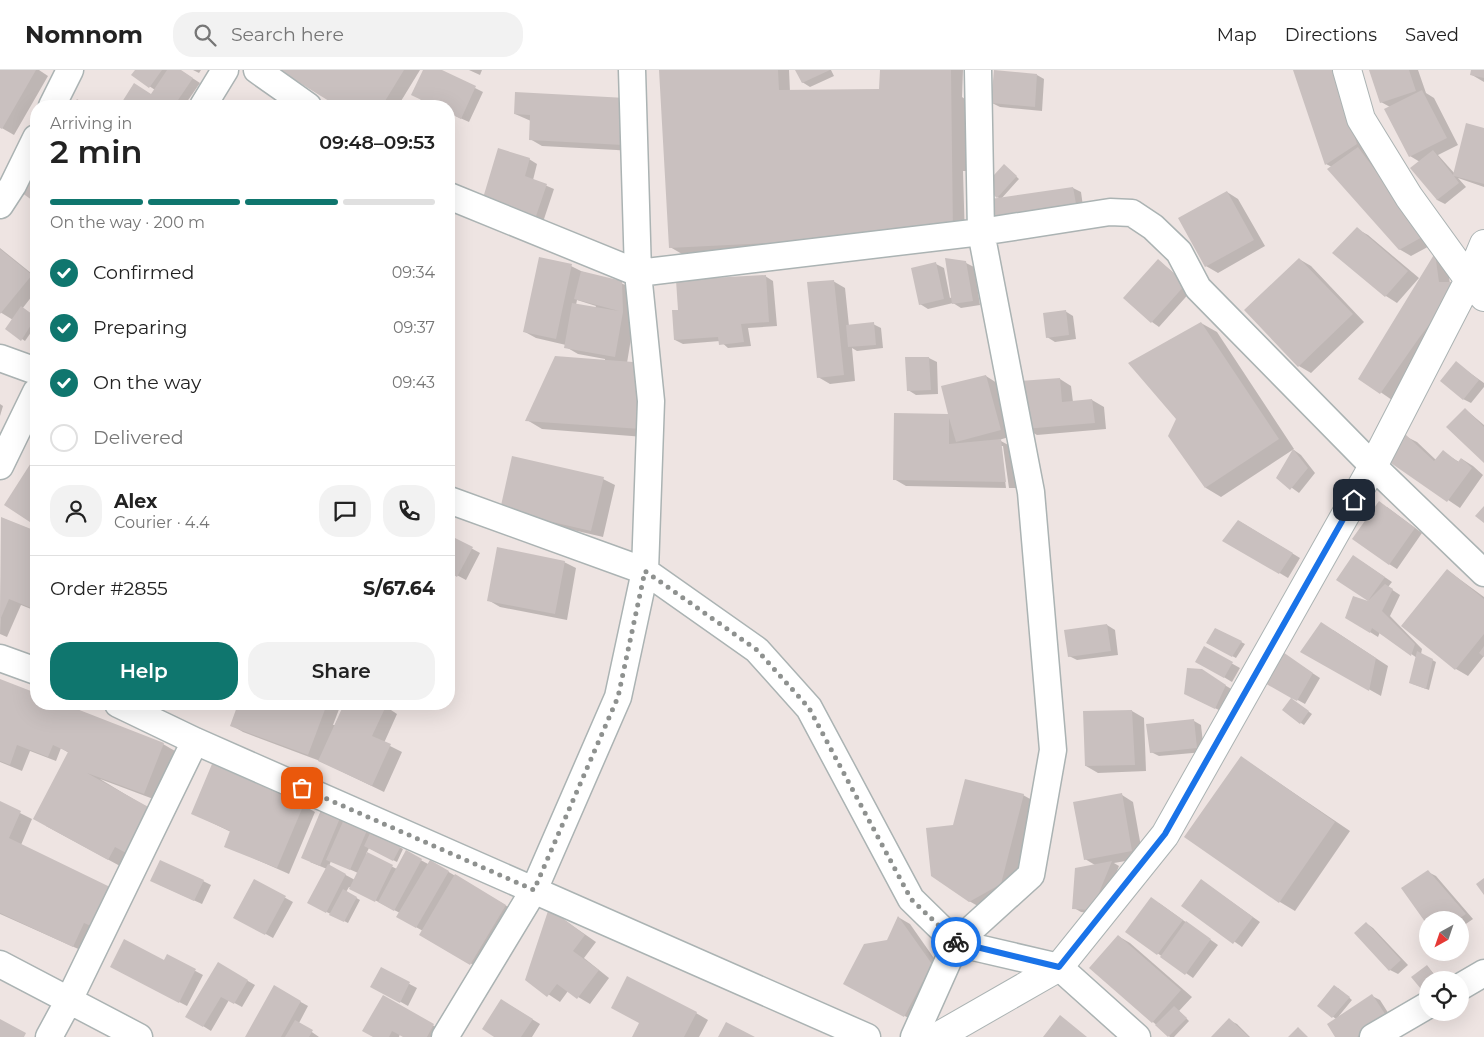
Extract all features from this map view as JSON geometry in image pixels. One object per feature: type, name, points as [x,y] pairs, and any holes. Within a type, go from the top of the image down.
[{"type":"street","points":[[55,100],[70,70]]},
{"type":"street","points":[[207,100],[225,70]]},
{"type":"street","points":[[257,70],[300,100]]},
{"type":"street","points":[[446,1037],[534,890],[618,697],[645,571],[651,401],[638,273],[632,70]]},
{"type":"street","points":[[914,1037],[956,943],[1031,875],[1053,750],[1031,492],[981,232],[978,70]]},
{"type":"street","points":[[1348,70],[1361,119],[1409,197],[1477,288]]},
{"type":"street","points":[[0,205],[13,185],[30,150]]},
{"type":"street","points":[[455,198],[638,273],[981,232],[1110,212],[1132,213],[1153,228],[1179,252],[1198,288],[1373,466],[1484,573]]},
{"type":"street","points":[[937,1037],[1059,967],[1165,834],[1373,466],[1477,288],[1484,244]]},
{"type":"street","points":[[0,358],[30,369]]},
{"type":"street","points":[[0,466],[30,404]]},
{"type":"street","points":[[455,502],[645,571],[757,650],[809,708],[911,899],[956,943],[1059,967],[1137,1037]]},
{"type":"street","points":[[0,658],[30,668]]},
{"type":"street","points":[[130,710],[195,741],[867,1037]]},
{"type":"street","points":[[49,1037],[69,1000],[195,741]]},
{"type":"street","points":[[0,964],[139,1037]]},
{"type":"street","points":[[1469,982],[1484,973]]},
{"type":"street","points":[[1373,1037],[1419,1011]]},
{"type":"building","points":[[0,70],[36,70],[2,129],[0,128]]},
{"type":"building","points":[[135,70],[162,70],[149,88],[131,75]]},
{"type":"building","points":[[167,70],[181,70],[193,78],[178,100],[123,100],[134,83],[151,94]]},
{"type":"building","points":[[279,70],[404,70],[386,100],[327,100]]},
{"type":"building","points":[[423,70],[442,70],[476,86],[461,119],[455,116],[455,100],[421,100],[411,95]]},
{"type":"building","points":[[659,70],[778,70],[779,90],[879,89],[880,70],[951,70],[953,234],[669,248]]},
{"type":"building","points":[[795,70],[830,70],[802,83]]},
{"type":"building","points":[[994,70],[1037,74],[1035,107],[991,103]]},
{"type":"building","points":[[1293,70],[1335,70],[1357,144],[1325,165]]},
{"type":"building","points":[[1369,70],[1409,70],[1416,91],[1380,103]]},
{"type":"building","points":[[1471,70],[1484,70],[1484,78],[1470,75]]},
{"type":"building","points":[[1422,90],[1447,138],[1409,157],[1384,109]]},
{"type":"building","points":[[515,92],[626,98],[623,145],[529,140],[530,115],[514,114]]},
{"type":"building","points":[[1466,123],[1484,128],[1484,184],[1454,176],[1459,183],[1437,200],[1410,168],[1433,150],[1453,175]]},
{"type":"building","points":[[1358,147],[1424,236],[1399,250],[1327,169]]},
{"type":"building","points":[[498,148],[530,158],[525,176],[547,184],[534,222],[512,214],[515,208],[483,198]]},
{"type":"building","points":[[1004,164],[1017,176],[997,198],[984,186]]},
{"type":"building","points":[[30,174],[30,199],[18,190]]},
{"type":"building","points":[[1073,187],[1077,209],[987,223],[984,200]]},
{"type":"building","points":[[1227,191],[1254,240],[1205,267],[1178,218]]},
{"type":"building","points":[[1357,227],[1408,271],[1385,297],[1332,253]]},
{"type":"building","points":[[0,249],[30,273],[30,277],[0,314]]},
{"type":"building","points":[[1435,253],[1439,282],[1462,282],[1419,338],[1380,394],[1358,379]]},
{"type":"building","points":[[539,257],[572,264],[556,339],[523,332]]},
{"type":"building","points":[[945,258],[966,261],[973,301],[952,304]]},
{"type":"building","points":[[1299,258],[1353,314],[1298,367],[1244,310]]},
{"type":"building","points":[[1158,259],[1186,284],[1151,323],[1123,298]]},
{"type":"building","points":[[936,262],[944,299],[919,305],[911,268]]},
{"type":"building","points":[[581,271],[622,281],[623,312],[615,357],[564,348],[572,303],[619,311],[574,299]]},
{"type":"building","points":[[766,275],[769,322],[741,324],[744,342],[719,345],[718,337],[674,340],[672,310],[678,310],[676,280]]},
{"type":"building","points":[[834,280],[844,375],[817,378],[807,282]]},
{"type":"building","points":[[21,306],[30,313],[30,327],[21,341],[5,329]]},
{"type":"building","points":[[1066,310],[1069,335],[1046,338],[1043,313]]},
{"type":"building","points":[[874,322],[876,345],[848,347],[846,325]]},
{"type":"building","points":[[1201,322],[1279,439],[1205,488],[1168,436],[1176,419],[1128,363]]},
{"type":"building","points":[[555,356],[646,363],[641,429],[525,421]]},
{"type":"building","points":[[905,357],[929,357],[931,390],[907,391]]},
{"type":"building","points":[[1456,361],[1479,380],[1463,400],[1440,381]]},
{"type":"building","points":[[986,375],[1001,430],[956,442],[949,418],[949,444],[1001,439],[1006,482],[893,480],[894,413],[948,414],[941,386]]},
{"type":"building","points":[[1060,378],[1062,402],[1092,399],[1095,423],[1024,429],[1020,381]]},
{"type":"building","points":[[1465,408],[1484,427],[1484,463],[1446,427]]},
{"type":"building","points":[[1405,434],[1434,461],[1443,450],[1458,462],[1461,458],[1472,468],[1447,502],[1388,461]]},
{"type":"building","points":[[1293,449],[1308,468],[1290,490],[1276,478]]},
{"type":"building","points":[[512,456],[604,477],[591,531],[500,510]]},
{"type":"building","points":[[30,464],[30,522],[4,505]]},
{"type":"building","points":[[1379,501],[1415,528],[1389,565],[1352,539]]},
{"type":"building","points":[[1484,506],[1484,523],[1475,516]]},
{"type":"building","points":[[1,517],[30,529],[30,608],[9,599],[0,620]]},
{"type":"building","points":[[1238,520],[1293,553],[1279,574],[1222,541]]},
{"type":"building","points":[[455,538],[473,547],[457,577],[455,576]]},
{"type":"building","points":[[497,547],[565,561],[555,614],[487,601]]},
{"type":"building","points":[[1353,555],[1385,577],[1368,601],[1336,580]]},
{"type":"building","points":[[1447,569],[1484,599],[1484,634],[1455,670],[1401,626]]},
{"type":"building","points":[[1385,584],[1393,589],[1382,611],[1415,644],[1411,656],[1372,628],[1370,633],[1345,618],[1353,596],[1368,601]]},
{"type":"building","points":[[1321,622],[1376,658],[1369,691],[1300,652]]},
{"type":"building","points":[[1107,624],[1111,651],[1068,657],[1064,630]]},
{"type":"building","points":[[1215,628],[1242,641],[1232,657],[1206,643]]},
{"type":"building","points":[[1204,646],[1233,662],[1224,678],[1195,662]]},
{"type":"building","points":[[1484,646],[1484,657],[1479,653]]},
{"type":"building","points":[[1280,650],[1313,673],[1297,701],[1263,682]]},
{"type":"building","points":[[1417,651],[1433,659],[1426,689],[1409,683]]},
{"type":"building","points":[[1187,668],[1202,669],[1226,685],[1215,709],[1184,694]]},
{"type":"building","points":[[0,679],[30,691],[30,710],[79,710],[164,743],[144,794],[87,773],[152,809],[128,854],[115,847],[108,860],[33,819],[68,752],[53,745],[48,757],[17,745],[10,765],[0,761]]},
{"type":"building","points":[[1291,698],[1309,711],[1300,724],[1282,710]]},
{"type":"building","points":[[236,710],[325,710],[308,755],[230,726]]},
{"type":"building","points":[[341,710],[384,710],[372,736],[391,744],[372,786],[318,761]]},
{"type":"building","points":[[1132,710],[1135,765],[1085,766],[1083,711]]},
{"type":"building","points":[[1194,719],[1197,748],[1150,753],[1146,724]]},
{"type":"building","points":[[1241,756],[1335,822],[1279,903],[1184,837]]},
{"type":"building","points":[[212,764],[304,804],[277,868],[224,847],[230,831],[191,814]]},
{"type":"building","points":[[965,779],[1024,794],[1001,884],[969,902],[931,876],[926,828],[953,825]]},
{"type":"building","points":[[1122,793],[1132,851],[1084,860],[1073,802]]},
{"type":"building","points":[[0,801],[21,811],[9,838],[110,887],[91,926],[84,923],[73,947],[0,913]]},
{"type":"building","points":[[321,810],[340,818],[320,866],[301,858]]},
{"type":"building","points":[[345,817],[368,828],[350,870],[326,860]]},
{"type":"building","points":[[371,831],[401,846],[393,861],[364,846]]},
{"type":"building","points":[[406,850],[422,859],[394,911],[378,902]]},
{"type":"building","points":[[367,852],[393,865],[375,902],[349,889]]},
{"type":"building","points":[[160,860],[204,880],[194,901],[150,881]]},
{"type":"building","points":[[430,860],[449,871],[416,928],[396,917]]},
{"type":"building","points":[[1112,861],[1092,910],[1072,909],[1075,868]]},
{"type":"building","points":[[328,864],[346,874],[326,913],[307,903]]},
{"type":"building","points":[[1428,870],[1463,911],[1419,911],[1419,913],[1401,888]]},
{"type":"building","points":[[455,874],[506,905],[470,965],[419,935]]},
{"type":"building","points":[[1484,878],[1484,895],[1476,884]]},
{"type":"building","points":[[254,879],[286,896],[265,935],[233,918]]},
{"type":"building","points":[[1201,879],[1253,917],[1233,944],[1181,906]]},
{"type":"building","points":[[343,889],[357,897],[344,922],[329,915]]},
{"type":"building","points":[[1151,897],[1183,920],[1157,955],[1125,932]]},
{"type":"building","points":[[549,908],[585,935],[573,951],[599,970],[577,999],[557,984],[547,997],[525,980]]},
{"type":"building","points":[[898,916],[932,964],[904,1017],[843,984],[864,944],[887,940]]},
{"type":"building","points":[[1186,921],[1211,939],[1185,975],[1160,957]]},
{"type":"building","points":[[1366,922],[1401,960],[1389,971],[1354,933]]},
{"type":"building","points":[[1118,935],[1181,990],[1152,1023],[1089,968]]},
{"type":"building","points":[[124,939],[164,960],[167,954],[196,969],[179,1003],[110,967]]},
{"type":"building","points":[[218,962],[248,980],[234,1004],[221,997],[203,1027],[185,1017]]},
{"type":"building","points":[[1427,965],[1432,971],[1419,971]]},
{"type":"building","points":[[381,967],[410,982],[400,1003],[370,987]]},
{"type":"building","points":[[1419,971],[1419,987],[1411,977]]},
{"type":"building","points":[[627,976],[697,1012],[684,1037],[632,1037],[639,1023],[611,1008]]},
{"type":"building","points":[[274,985],[301,1001],[281,1037],[245,1037]]},
{"type":"building","points":[[1334,985],[1350,997],[1332,1018],[1317,1006]]},
{"type":"building","points":[[1372,994],[1387,1017],[1357,1037],[1335,1037],[1327,1024]]},
{"type":"building","points":[[383,995],[434,1024],[427,1037],[403,1037],[392,1031],[389,1037],[373,1037],[362,1031]]},
{"type":"building","points":[[501,999],[533,1019],[521,1037],[494,1037],[482,1029]]},
{"type":"building","points":[[1174,1006],[1187,1018],[1168,1037],[1155,1025]]},
{"type":"building","points":[[1060,1015],[1087,1037],[1043,1037]]},
{"type":"building","points":[[1229,1018],[1249,1037],[1211,1037]]},
{"type":"building","points":[[0,1019],[26,1033],[24,1037],[0,1037]]},
{"type":"building","points":[[295,1020],[313,1030],[309,1037],[285,1037]]},
{"type":"building","points":[[726,1022],[755,1037],[718,1037]]},
{"type":"building","points":[[1298,1027],[1308,1037],[1288,1037]]},
{"type":"way so far","points":[[302,788],[534,890],[618,697],[645,571],[757,650],[809,708],[911,899],[956,942]]},
{"type":"route","points":[[956,942],[1059,967],[1165,834],[1354,500]]}]
